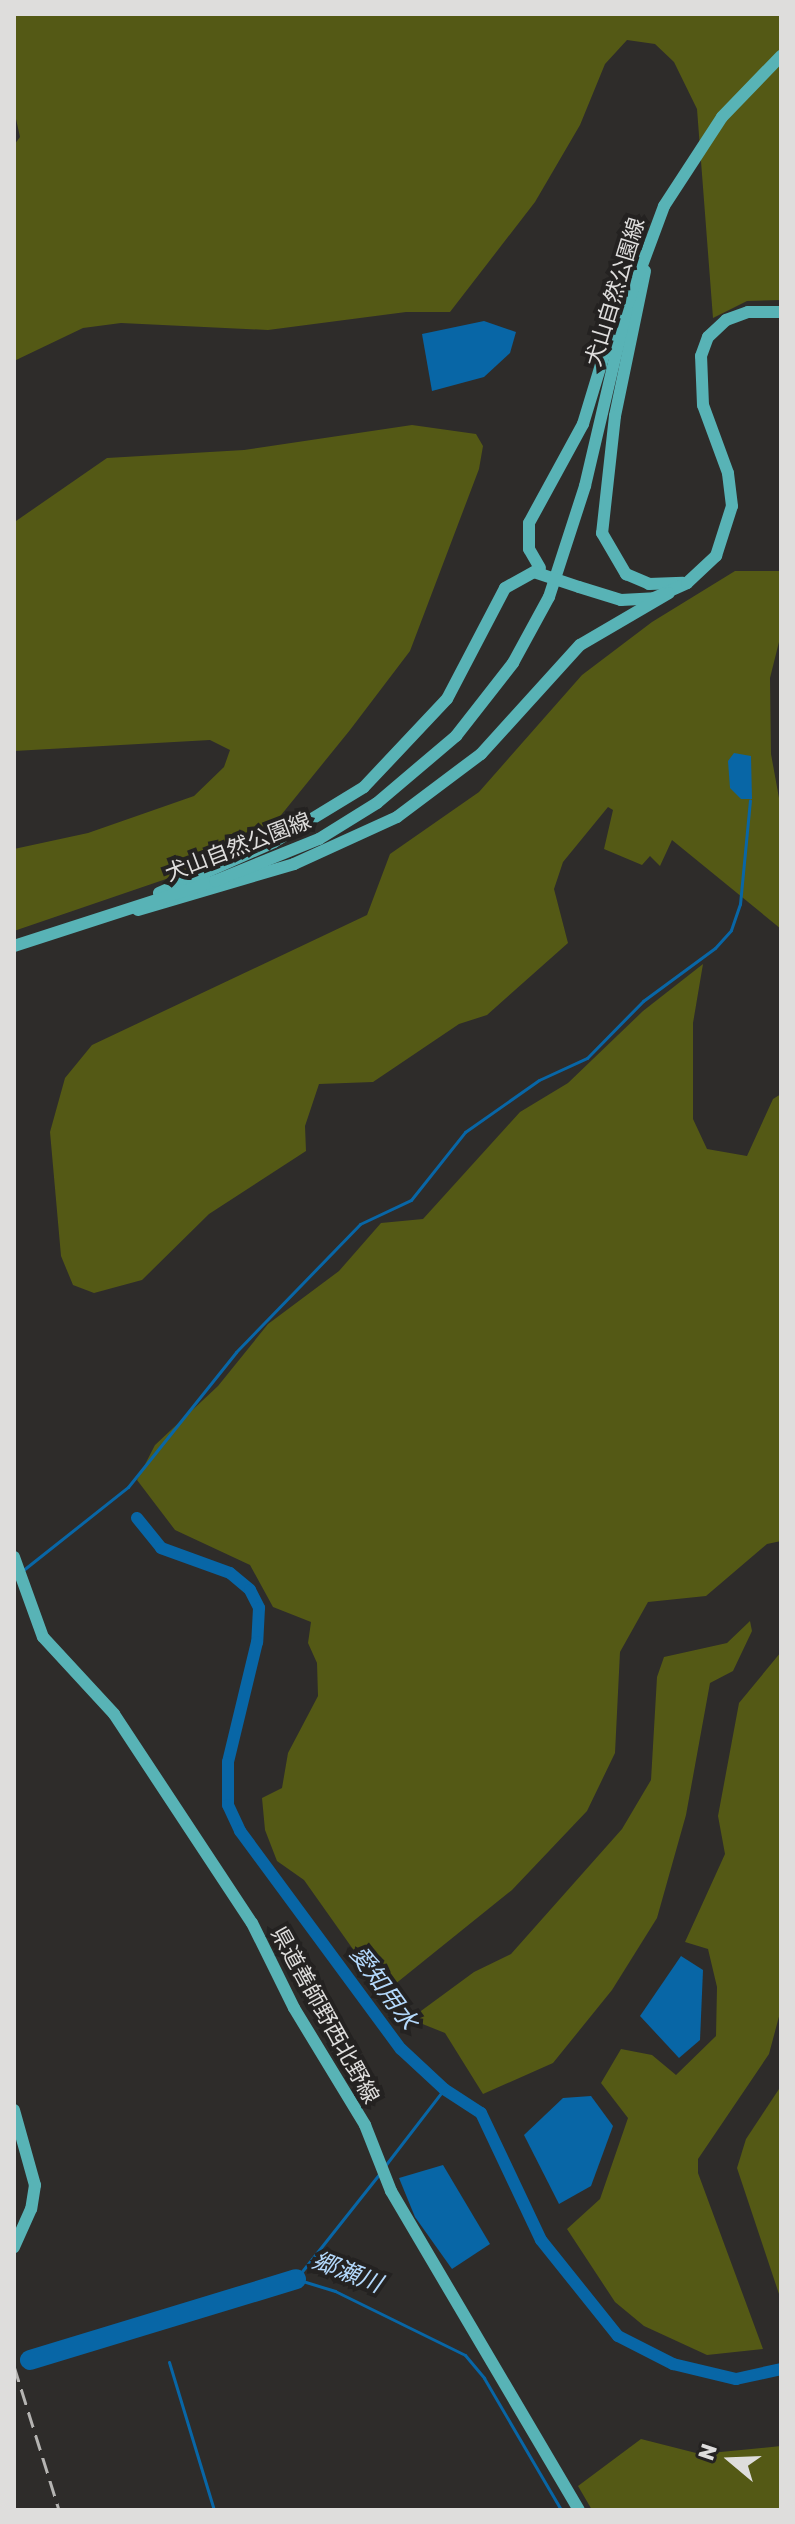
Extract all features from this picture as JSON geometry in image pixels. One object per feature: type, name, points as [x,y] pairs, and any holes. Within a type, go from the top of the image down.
[{"type":"main road","name":"犬山自然公園線","points":[[14,946],[319,839],[419,771],[487,699],[530,634],[570,539],[628,303],[650,236],[703,142],[781,56]]},
{"type":"main road","points":[[537,570],[529,549],[529,523],[583,424],[617,308],[650,236]]},
{"type":"main road","points":[[650,236],[615,416],[602,533],[626,574],[649,584],[687,583]]},
{"type":"main road","points":[[110,914],[159,908],[294,864],[397,817],[481,754],[580,645],[687,583],[716,556],[732,506],[728,473],[703,405],[701,356],[708,337],[726,320],[778,313]]},
{"type":"main road","points":[[139,904],[325,815],[364,787],[447,699],[505,588],[537,570],[621,600],[669,593]]},
{"type":"main road","name":"県道善師野西北野線","points":[[16,1562],[26,1580],[43,1637],[114,1714],[252,1923],[380,2155],[391,2191],[579,2510]]},
{"type":"main road","points":[[14,2110],[35,2185],[31,2209],[14,2247]]},
{"type":"green space","points":[[14,14],[781,14],[781,300],[747,301],[713,318],[697,109],[674,62],[655,44],[627,40],[605,64],[580,125],[535,202],[450,312],[406,312],[268,330],[121,323],[83,328],[14,361],[14,145],[20,137],[14,110]]},
{"type":"green space","points":[[412,425],[476,434],[483,446],[479,469],[410,651],[350,730],[273,825],[234,849],[172,877],[14,931],[14,849],[88,833],[194,796],[224,767],[230,750],[210,740],[14,751],[16,521],[107,458],[244,450]]},
{"type":"green space","points":[[735,571],[781,571],[781,634],[770,678],[771,754],[781,809],[781,929],[672,840],[660,866],[650,856],[642,865],[604,849],[613,810],[608,807],[563,862],[554,889],[568,943],[487,1015],[459,1024],[373,1082],[319,1084],[305,1126],[306,1151],[209,1214],[142,1280],[94,1293],[73,1285],[61,1256],[50,1132],[65,1078],[92,1045],[367,915],[390,854],[479,792],[582,675],[652,622]]},
{"type":"green space","points":[[703,964],[693,1023],[693,1119],[707,1149],[747,1156],[773,1099],[781,1094],[781,1541],[767,1544],[706,1596],[648,1602],[620,1652],[615,1753],[587,1811],[512,1890],[384,1993],[304,1880],[277,1861],[265,1830],[262,1798],[282,1788],[288,1753],[318,1696],[317,1663],[308,1643],[311,1622],[273,1607],[250,1565],[175,1530],[137,1480],[155,1445],[218,1386],[268,1324],[339,1271],[381,1223],[423,1219],[520,1112],[568,1083],[643,1011]]},
{"type":"green space","points":[[750,1621],[752,1631],[733,1671],[710,1683],[686,1815],[657,1918],[612,1990],[553,2063],[483,2094],[445,2033],[410,2019],[474,1972],[511,1954],[622,1829],[651,1780],[657,1677],[664,1657],[727,1643]]},
{"type":"green space","points":[[781,1652],[781,2009],[769,2054],[698,2159],[698,2173],[763,2349],[707,2355],[644,2326],[615,2302],[567,2229],[600,2199],[628,2118],[601,2083],[621,2049],[652,2055],[676,2075],[716,2036],[717,1987],[708,1949],[685,1942],[725,1854],[718,1816],[739,1703]]},
{"type":"green space","points":[[781,2086],[781,2300],[737,2168],[746,2139]]},
{"type":"green space","points":[[641,2439],[700,2454],[781,2446],[781,2510],[592,2510],[578,2486]]},
{"type":"water","points":[[484,321],[516,332],[510,353],[484,377],[432,391],[422,334]]},
{"type":"water","points":[[734,753],[751,756],[752,799],[741,799],[730,788],[728,761]]},
{"type":"water","points":[[681,1956],[703,1970],[700,2040],[679,2058],[640,2016]]},
{"type":"water","points":[[591,2096],[613,2126],[591,2186],[559,2204],[524,2135],[563,2098]]},
{"type":"water","points":[[443,2165],[490,2244],[452,2269],[415,2217],[399,2178]]},
{"type":"waterway","points":[[22,1571],[128,1487],[236,1352],[360,1224],[411,1200],[465,1132],[539,1080],[587,1058],[643,1001],[715,948],[731,930],[740,904],[750,800]]},
{"type":"waterway","name":"愛知用水","points":[[137,1518],[161,1548],[230,1573],[250,1590],[259,1608],[257,1642],[228,1762],[228,1805],[240,1831],[401,2049],[444,2089],[481,2113],[541,2240],[618,2336],[673,2364],[736,2379],[781,2369]]},
{"type":"waterway","points":[[384,2167],[444,2089]]},
{"type":"waterway","name":"郷瀬川","points":[[380,2173],[296,2279],[335,2291],[465,2355],[484,2378],[561,2510]]},
{"type":"waterway","name":"郷瀬川","points":[[30,2360],[296,2279]]},
{"type":"waterway","points":[[169,2362],[214,2510]]},
{"type":"railway","points":[[14,2366],[59,2510]]}]
